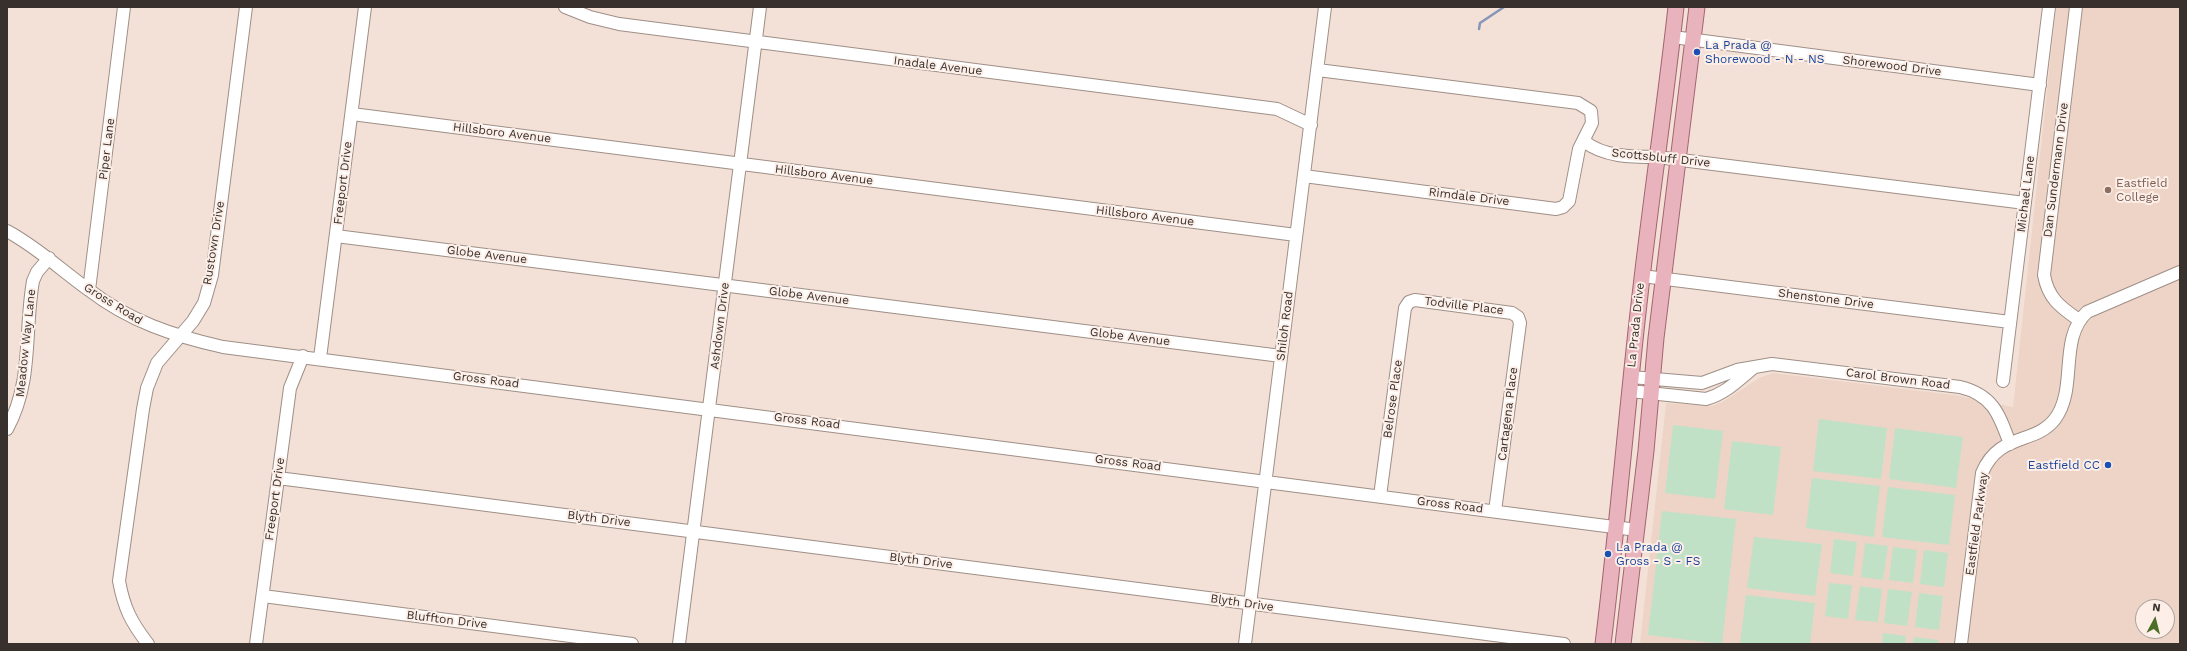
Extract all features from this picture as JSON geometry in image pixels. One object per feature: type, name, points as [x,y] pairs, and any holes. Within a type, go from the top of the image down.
[{"type":"main road","name":"La Prada Drive","points":[[1602,644],[1616,528],[1642,276],[1676,7]]},
{"type":"main road","name":"La Prada Drive","points":[[1623,644],[1637,530],[1663,278],[1697,7]]},
{"type":"street","name":"Piper Lane","points":[[89,290],[124,7]]},
{"type":"street","name":"Rustown Drive","points":[[148,644],[132,624],[123,603],[119,581],[147,388],[157,364],[193,321],[204,303],[212,275],[246,7]]},
{"type":"street","name":"Freeport Drive","points":[[320,358],[365,7]]},
{"type":"street","name":"Inadale Avenue","points":[[565,7],[590,17],[619,24],[1277,109],[1311,125]]},
{"type":"street","name":"Ashdown Drive","points":[[679,644],[726,285],[760,7]]},
{"type":"street","name":"Shiloh Road","points":[[1245,644],[1325,7]]},
{"type":"street","name":"Michael Lane","points":[[2002,381],[2049,7]]},
{"type":"street","name":"Dan Sundermann Drive","points":[[2076,7],[2044,276],[2047,290],[2055,301],[2079,320]]},
{"type":"street","name":"Shorewood Drive","points":[[1673,37],[2040,85]]},
{"type":"street","points":[[1318,70],[1578,103],[1590,110],[1593,117],[1589,132],[1584,141]]},
{"type":"street","name":"Hillsboro Avenue","points":[[352,114],[1296,235]]},
{"type":"street","name":"Scottsbluff Drive","points":[[1584,141],[1590,146],[1608,153],[1638,157],[1657,157],[2025,204]]},
{"type":"street","name":"Rimdale Drive","points":[[1304,176],[1556,208],[1563,207],[1569,201],[1576,158],[1584,141]]},
{"type":"street","name":"Gross Road","points":[[7,231],[34,246],[89,290],[124,313],[179,336],[223,347],[710,408],[1637,530]]},
{"type":"street","name":"Globe Avenue","points":[[336,236],[1281,356]]},
{"type":"street","name":"Meadow Way Lane","points":[[7,429],[19,405],[24,387],[33,281],[37,272],[49,258]]},
{"type":"street","points":[[2079,320],[2087,312],[2180,272]]},
{"type":"street","name":"Shenstone Drive","points":[[1642,276],[2010,322]]},
{"type":"street","name":"Todville Place","points":[[1409,302],[1415,300],[1505,312],[1512,313],[1518,317]]},
{"type":"street","name":"Belrose Place","points":[[1380,496],[1405,308],[1409,302]]},
{"type":"street","name":"Cartagena Place","points":[[1495,511],[1520,323],[1518,317]]},
{"type":"street","name":"Eastfield Parkway","points":[[1961,644],[1982,473],[1987,460],[2001,448],[2048,426],[2055,419],[2062,407],[2072,337],[2079,320]]},
{"type":"street","name":"Freeport Drive","points":[[256,644],[290,388],[304,356]]},
{"type":"street","name":"Carol Brown Road","points":[[1630,384],[1652,386],[1694,399],[1716,396],[1756,365],[1782,364],[1968,389],[1982,396],[1992,404],[1999,415],[2010,444]]},
{"type":"street","name":"Blyth Drive","points":[[278,478],[1564,644]]},
{"type":"street","name":"Bluffton Drive","points":[[263,596],[632,644]]},
{"type":"shaded area","name":"Eastfield College","points":[[2056,7],[2180,7],[2180,644],[1640,644],[1666,403],[1712,406],[1724,401],[1759,378],[1773,373],[1954,395],[2013,407]]},
{"type":"green space","points":[[1819,419],[1887,428],[1881,479],[1813,471]]},
{"type":"green space","points":[[1673,425],[1723,431],[1715,499],[1665,493]]},
{"type":"green space","points":[[1895,428],[1963,437],[1956,488],[1889,479]]},
{"type":"green space","points":[[1732,441],[1781,447],[1773,515],[1724,509]]},
{"type":"green space","points":[[1812,478],[1880,486],[1874,537],[1806,528]]},
{"type":"green space","points":[[1888,487],[1955,495],[1949,545],[1882,537]]},
{"type":"green space","points":[[1662,511],[1736,519],[1722,644],[1648,635]]},
{"type":"green space","points":[[1754,537],[1822,544],[1815,596],[1747,588]]},
{"type":"green space","points":[[1834,539],[1857,542],[1853,576],[1830,573]]},
{"type":"green space","points":[[1865,543],[1888,546],[1883,580],[1861,577]]},
{"type":"green space","points":[[1893,547],[1917,550],[1913,583],[1889,580]]},
{"type":"green space","points":[[1924,550],[1948,553],[1944,587],[1920,584]]},
{"type":"green space","points":[[1829,583],[1852,585],[1848,619],[1825,616]]},
{"type":"green space","points":[[1860,586],[1882,589],[1878,622],[1855,620]]},
{"type":"green space","points":[[1888,589],[1912,592],[1907,626],[1884,623]]},
{"type":"green space","points":[[1919,593],[1943,596],[1939,630],[1915,627]]},
{"type":"green space","points":[[1746,595],[1815,603],[1810,644],[1740,644]]},
{"type":"green space","points":[[1883,633],[1906,636],[1905,644],[1882,644]]},
{"type":"green space","points":[[1914,637],[1938,640],[1938,644],[1913,644]]},
{"type":"waterway","points":[[1479,29],[1480,23],[1504,7]]},
{"type":"place","name":"La Prada @ Shorewood - N - NS","points":[[1697,52]]},
{"type":"place","name":"Eastfield College","points":[[2108,190]]},
{"type":"place","name":"Eastfield CC","points":[[2108,465]]},
{"type":"place","name":"La Prada @ Gross - S - FS","points":[[1608,554]]}]
